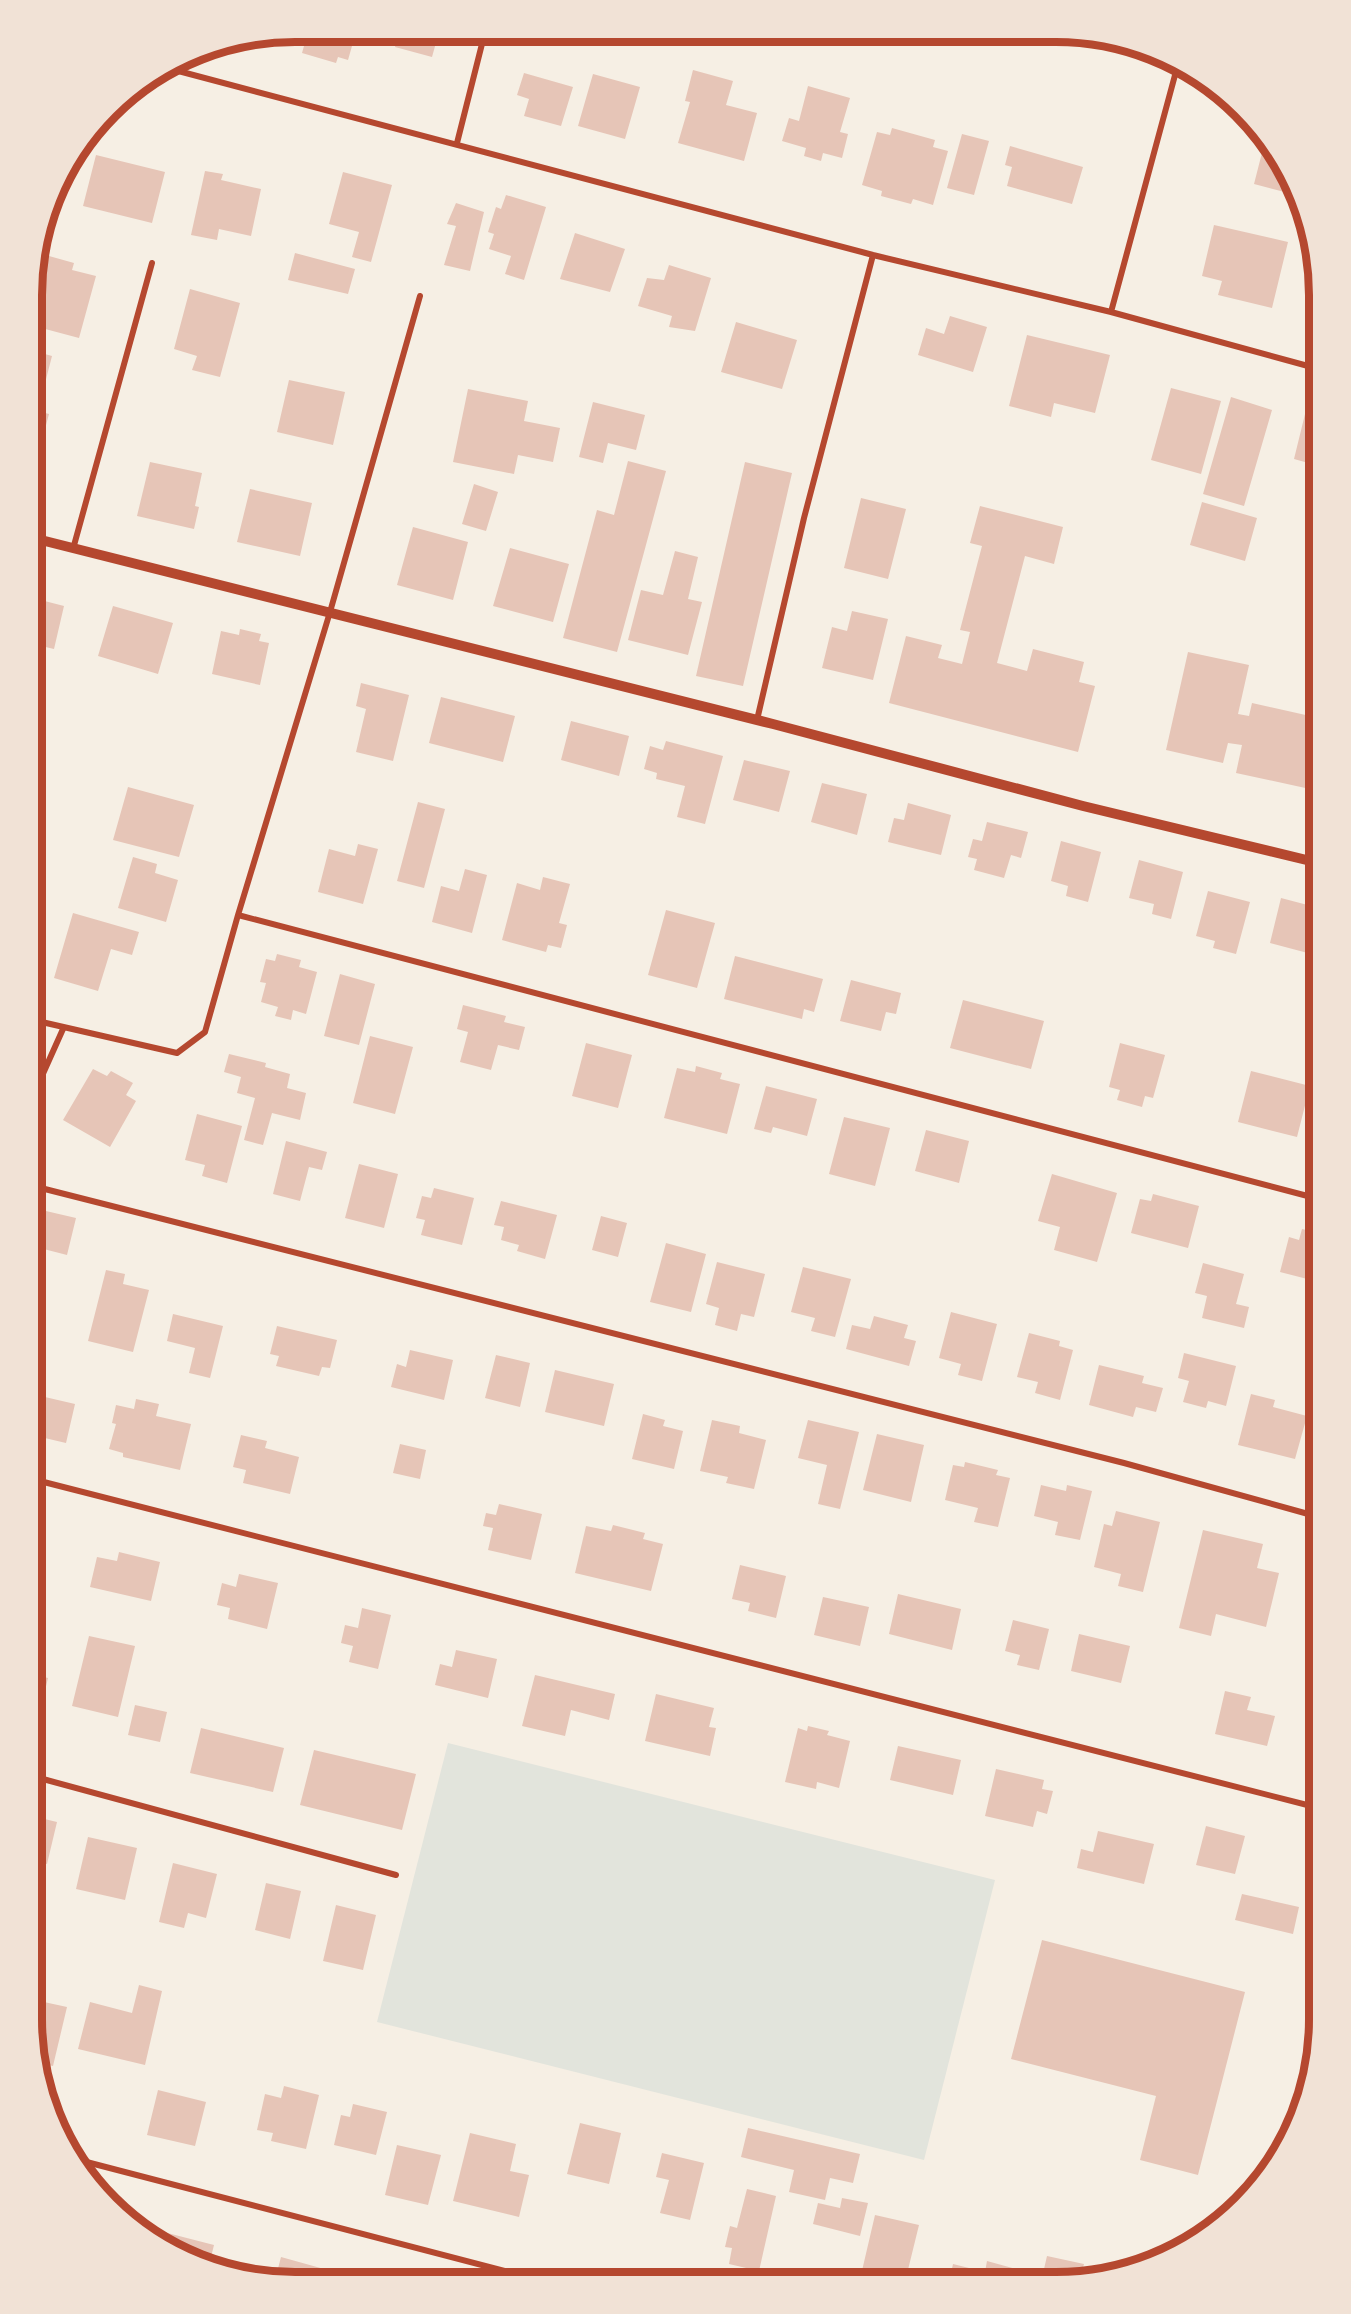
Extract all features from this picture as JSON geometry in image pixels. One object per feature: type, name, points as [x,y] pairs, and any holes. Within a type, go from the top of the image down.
[{"type":"street","points":[[457,143],[482,42]]},
{"type":"street","points":[[177,72],[457,143],[873,255],[1111,312],[1309,366]]},
{"type":"street","points":[[1111,312],[1176,72]]},
{"type":"street","points":[[757,720],[804,518],[873,255]]},
{"type":"street","points":[[73,549],[152,263]]},
{"type":"street","points":[[42,1023],[177,1053],[205,1032],[330,612],[420,296]]},
{"type":"street","points":[[42,540],[757,720],[1083,806],[1309,861]]},
{"type":"street","points":[[238,915],[1309,1196]]},
{"type":"street","points":[[42,1076],[63,1029]]},
{"type":"street","points":[[42,1188],[1089,1455],[1309,1514]]},
{"type":"street","points":[[42,1482],[1309,1805]]},
{"type":"street","points":[[42,1779],[396,1875]]},
{"type":"street","points":[[87,2162],[508,2272]]},
{"type":"shaded area","points":[[448,1743],[995,1880],[924,2160],[377,2022]]},
{"type":"building","points":[[305,42],[353,42],[348,60],[338,57],[336,63],[302,53]]},
{"type":"building","points":[[396,42],[436,42],[432,57],[395,47]]},
{"type":"building","points":[[693,70],[733,81],[726,105],[757,113],[744,161],[678,143],[690,102],[685,101]]},
{"type":"building","points":[[524,73],[573,87],[561,126],[524,116],[529,99],[517,95]]},
{"type":"building","points":[[593,74],[640,87],[625,139],[578,126]]},
{"type":"building","points":[[808,86],[850,98],[840,132],[848,134],[842,158],[823,153],[821,161],[804,156],[806,148],[782,141],[789,118],[799,121]]},
{"type":"building","points":[[892,128],[935,140],[933,147],[948,151],[933,205],[913,199],[911,204],[881,196],[882,191],[862,185],[877,132],[890,135]]},
{"type":"building","points":[[962,134],[989,141],[974,195],[947,188]]},
{"type":"building","points":[[1010,146],[1083,167],[1072,204],[1007,186],[1012,167],[1005,165]]},
{"type":"building","points":[[1263,150],[1288,193],[1254,184]]},
{"type":"building","points":[[96,155],[165,172],[152,223],[83,206]]},
{"type":"building","points":[[205,171],[223,174],[221,180],[261,189],[251,236],[219,229],[217,240],[191,235]]},
{"type":"building","points":[[343,172],[392,185],[371,262],[352,257],[359,232],[329,224]]},
{"type":"building","points":[[506,195],[546,207],[524,280],[505,274],[511,256],[489,249],[494,234],[488,232],[496,207],[501,209]]},
{"type":"building","points":[[456,203],[484,212],[470,271],[444,265],[456,226],[447,224]]},
{"type":"building","points":[[1214,225],[1288,242],[1272,308],[1218,295],[1222,281],[1202,276]]},
{"type":"building","points":[[575,233],[625,249],[610,292],[560,279]]},
{"type":"building","points":[[295,253],[355,269],[348,294],[288,280]]},
{"type":"building","points":[[49,256],[74,263],[72,270],[96,276],[79,338],[42,328],[43,286]]},
{"type":"building","points":[[669,265],[711,278],[695,331],[669,327],[672,316],[638,306],[647,278],[664,280]]},
{"type":"building","points":[[190,289],[240,303],[220,377],[192,370],[197,356],[174,349]]},
{"type":"building","points":[[950,316],[987,327],[973,372],[918,355],[926,328],[944,334]]},
{"type":"building","points":[[736,322],[797,340],[782,389],[721,372]]},
{"type":"building","points":[[1027,335],[1110,355],[1095,413],[1054,403],[1051,417],[1009,406]]},
{"type":"building","points":[[42,353],[52,356],[44,387],[42,386]]},
{"type":"building","points":[[289,380],[345,392],[333,445],[277,432]]},
{"type":"building","points":[[1171,388],[1221,401],[1201,474],[1151,460]]},
{"type":"building","points":[[468,389],[528,401],[524,421],[560,428],[553,462],[518,455],[514,474],[453,462]]},
{"type":"building","points":[[1231,397],[1272,410],[1244,506],[1203,494]]},
{"type":"building","points":[[593,402],[645,415],[636,450],[608,443],[603,463],[579,457]]},
{"type":"building","points":[[1306,410],[1309,411],[1309,463],[1294,459]]},
{"type":"building","points":[[42,412],[49,414],[42,440]]},
{"type":"building","points":[[628,461],[666,471],[617,652],[563,638],[597,510],[614,515]]},
{"type":"building","points":[[150,462],[202,473],[195,506],[199,507],[194,529],[137,516]]},
{"type":"building","points":[[745,462],[792,473],[743,686],[696,676]]},
{"type":"building","points":[[474,484],[498,492],[486,531],[462,524]]},
{"type":"building","points":[[250,489],[312,503],[300,556],[237,542]]},
{"type":"building","points":[[861,498],[906,509],[888,579],[844,568]]},
{"type":"building","points":[[1202,502],[1257,518],[1245,561],[1190,545]]},
{"type":"building","points":[[980,506],[1063,527],[1054,564],[1025,556],[997,663],[1027,671],[1033,649],[1084,662],[1079,682],[1095,686],[1078,752],[889,703],[906,636],[942,645],[938,658],[962,664],[970,632],[960,630],[982,546],[970,543]]},
{"type":"building","points":[[413,527],[468,542],[453,600],[397,585]]},
{"type":"building","points":[[510,548],[569,564],[553,622],[493,606]]},
{"type":"building","points":[[675,551],[698,557],[688,599],[702,602],[688,655],[628,640],[641,590],[663,595]]},
{"type":"building","points":[[42,600],[64,606],[54,649],[42,646]]},
{"type":"building","points":[[113,606],[173,623],[158,674],[98,656]]},
{"type":"building","points":[[852,611],[888,619],[873,680],[822,668],[832,627],[847,631]]},
{"type":"building","points":[[240,629],[261,634],[259,641],[269,643],[260,685],[212,674],[221,631],[239,635]]},
{"type":"building","points":[[1188,652],[1249,665],[1238,714],[1249,716],[1252,703],[1309,716],[1309,789],[1236,773],[1242,745],[1228,743],[1223,763],[1166,750]]},
{"type":"building","points":[[361,683],[409,695],[393,761],[356,752],[366,709],[356,706]]},
{"type":"building","points":[[441,697],[515,716],[503,762],[429,743]]},
{"type":"building","points":[[571,721],[629,736],[619,776],[561,760]]},
{"type":"building","points":[[666,741],[723,756],[705,824],[677,817],[685,786],[656,779],[657,773],[644,769],[650,746],[663,750]]},
{"type":"building","points":[[744,760],[790,771],[779,812],[733,800]]},
{"type":"building","points":[[822,783],[867,794],[857,835],[811,822]]},
{"type":"building","points":[[128,787],[194,805],[179,857],[113,840]]},
{"type":"building","points":[[418,802],[445,809],[424,888],[397,881]]},
{"type":"building","points":[[908,803],[951,815],[941,855],[888,842],[894,818],[904,820]]},
{"type":"building","points":[[987,822],[1028,832],[1021,858],[1011,855],[1004,878],[974,870],[977,859],[968,857],[973,839],[982,841]]},
{"type":"building","points":[[1061,841],[1101,852],[1088,902],[1066,896],[1068,886],[1051,881]]},
{"type":"building","points":[[358,844],[378,849],[363,904],[318,892],[329,849],[355,856]]},
{"type":"building","points":[[133,857],[157,864],[155,873],[178,880],[166,922],[118,908]]},
{"type":"building","points":[[1139,860],[1183,872],[1171,919],[1152,914],[1154,904],[1129,898]]},
{"type":"building","points":[[465,869],[487,875],[472,933],[432,922],[441,886],[459,891]]},
{"type":"building","points":[[543,877],[570,884],[559,923],[567,925],[561,948],[548,945],[546,952],[502,940],[517,883],[540,890]]},
{"type":"building","points":[[1208,891],[1250,902],[1236,954],[1213,948],[1215,941],[1196,936]]},
{"type":"building","points":[[1281,898],[1309,905],[1309,953],[1270,943]]},
{"type":"building","points":[[666,910],[715,923],[697,988],[648,975]]},
{"type":"building","points":[[73,913],[139,932],[132,955],[111,949],[98,991],[54,978]]},
{"type":"building","points":[[277,954],[301,960],[299,967],[317,972],[306,1014],[293,1010],[291,1020],[275,1016],[278,1007],[261,1002],[266,983],[260,982],[266,959],[275,961]]},
{"type":"building","points":[[735,956],[823,979],[814,1012],[804,1009],[802,1019],[724,999]]},
{"type":"building","points":[[340,974],[375,984],[359,1045],[324,1036]]},
{"type":"building","points":[[851,980],[901,993],[896,1014],[886,1012],[881,1031],[840,1021]]},
{"type":"building","points":[[963,1000],[1044,1021],[1031,1069],[950,1048]]},
{"type":"building","points":[[463,1005],[506,1016],[504,1022],[525,1027],[519,1050],[498,1045],[491,1070],[460,1062],[468,1032],[457,1029]]},
{"type":"building","points":[[370,1036],[413,1047],[395,1114],[353,1103]]},
{"type":"building","points":[[586,1043],[632,1055],[618,1108],[572,1096]]},
{"type":"building","points":[[1120,1043],[1165,1055],[1153,1098],[1145,1096],[1142,1107],[1117,1100],[1120,1090],[1109,1087]]},
{"type":"building","points":[[229,1054],[266,1063],[265,1067],[290,1074],[287,1088],[306,1093],[300,1120],[272,1113],[263,1145],[244,1140],[255,1098],[237,1093],[241,1077],[224,1072]]},
{"type":"building","points":[[696,1066],[722,1073],[720,1079],[740,1084],[727,1134],[664,1118],[677,1068],[695,1072]]},
{"type":"building","points":[[93,1069],[107,1076],[111,1071],[133,1083],[126,1095],[136,1101],[110,1147],[63,1120]]},
{"type":"building","points":[[1251,1071],[1309,1086],[1297,1137],[1238,1122]]},
{"type":"building","points":[[766,1086],[817,1099],[807,1136],[773,1127],[771,1133],[754,1129]]},
{"type":"building","points":[[197,1114],[242,1126],[227,1183],[202,1176],[205,1165],[185,1160]]},
{"type":"building","points":[[844,1117],[890,1128],[875,1186],[829,1174]]},
{"type":"building","points":[[926,1130],[969,1141],[959,1183],[915,1171]]},
{"type":"building","points":[[286,1141],[327,1152],[322,1170],[309,1167],[300,1201],[273,1194]]},
{"type":"building","points":[[359,1164],[398,1174],[384,1228],[345,1218]]},
{"type":"building","points":[[1052,1174],[1117,1193],[1097,1262],[1054,1250],[1060,1227],[1038,1221]]},
{"type":"building","points":[[434,1188],[474,1198],[462,1245],[421,1235],[425,1220],[416,1218],[422,1196],[431,1198]]},
{"type":"building","points":[[1153,1194],[1199,1206],[1188,1248],[1131,1233],[1140,1199],[1151,1201]]},
{"type":"building","points":[[501,1201],[557,1215],[545,1259],[517,1251],[519,1245],[501,1240],[504,1227],[494,1225]]},
{"type":"building","points":[[42,1210],[76,1218],[67,1255],[42,1249]]},
{"type":"building","points":[[601,1216],[627,1223],[618,1257],[592,1250]]},
{"type":"building","points":[[1302,1229],[1309,1231],[1309,1279],[1280,1272],[1289,1237],[1299,1240]]},
{"type":"building","points":[[666,1243],[706,1254],[691,1312],[650,1302]]},
{"type":"building","points":[[717,1262],[765,1274],[754,1317],[741,1314],[737,1331],[715,1325],[719,1308],[706,1304]]},
{"type":"building","points":[[1203,1263],[1244,1274],[1236,1304],[1249,1307],[1244,1328],[1202,1318],[1207,1296],[1195,1293]]},
{"type":"building","points":[[803,1267],[851,1279],[835,1337],[811,1331],[815,1318],[791,1312]]},
{"type":"building","points":[[106,1270],[125,1274],[123,1284],[149,1290],[133,1352],[88,1341]]},
{"type":"building","points":[[951,1312],[997,1324],[982,1381],[958,1375],[961,1364],[939,1358]]},
{"type":"building","points":[[173,1314],[223,1326],[210,1378],[189,1373],[195,1348],[167,1341]]},
{"type":"building","points":[[874,1316],[908,1325],[904,1338],[916,1341],[909,1366],[846,1349],[852,1325],[870,1329]]},
{"type":"building","points":[[277,1326],[337,1340],[330,1368],[322,1367],[319,1376],[276,1366],[279,1356],[270,1354]]},
{"type":"building","points":[[1029,1333],[1060,1341],[1059,1346],[1073,1350],[1060,1400],[1035,1393],[1038,1382],[1017,1377]]},
{"type":"building","points":[[410,1350],[453,1360],[444,1400],[391,1387],[397,1364],[406,1367]]},
{"type":"building","points":[[1184,1353],[1236,1366],[1226,1406],[1208,1401],[1206,1408],[1183,1402],[1189,1381],[1178,1378]]},
{"type":"building","points":[[496,1355],[530,1363],[520,1407],[485,1398]]},
{"type":"building","points":[[1099,1365],[1144,1376],[1142,1383],[1163,1388],[1156,1412],[1136,1407],[1133,1417],[1089,1405]]},
{"type":"building","points":[[555,1370],[614,1384],[604,1426],[545,1412]]},
{"type":"building","points":[[1251,1394],[1275,1400],[1273,1407],[1307,1416],[1295,1459],[1238,1445]]},
{"type":"building","points":[[42,1396],[75,1404],[66,1443],[42,1437]]},
{"type":"building","points":[[136,1399],[159,1404],[156,1416],[191,1424],[180,1470],[123,1457],[123,1453],[109,1449],[116,1424],[112,1423],[116,1405],[134,1409]]},
{"type":"building","points":[[643,1414],[665,1420],[663,1426],[683,1431],[674,1469],[632,1459]]},
{"type":"building","points":[[712,1420],[740,1426],[739,1433],[766,1440],[754,1489],[726,1483],[728,1477],[700,1471]]},
{"type":"building","points":[[808,1420],[859,1432],[840,1509],[818,1504],[827,1465],[798,1458]]},
{"type":"building","points":[[877,1434],[924,1445],[911,1502],[863,1490]]},
{"type":"building","points":[[241,1435],[267,1441],[265,1448],[299,1457],[290,1494],[243,1483],[246,1470],[233,1467]]},
{"type":"building","points":[[400,1444],[426,1450],[420,1479],[393,1473]]},
{"type":"building","points":[[965,1462],[998,1470],[996,1475],[1010,1478],[998,1527],[974,1522],[978,1508],[945,1500],[953,1465],[964,1467]]},
{"type":"building","points":[[1041,1485],[1066,1491],[1067,1485],[1092,1491],[1080,1540],[1055,1535],[1058,1522],[1034,1516]]},
{"type":"building","points":[[499,1504],[542,1514],[531,1560],[488,1550],[493,1528],[483,1526],[486,1513],[496,1515]]},
{"type":"building","points":[[1116,1511],[1160,1522],[1143,1592],[1118,1586],[1121,1574],[1094,1567],[1104,1524],[1112,1526]]},
{"type":"building","points":[[613,1525],[645,1533],[643,1539],[663,1544],[651,1591],[575,1573],[586,1526],[611,1531]]},
{"type":"building","points":[[1203,1530],[1263,1544],[1257,1568],[1279,1573],[1266,1627],[1216,1614],[1211,1636],[1179,1628]]},
{"type":"building","points":[[119,1552],[160,1562],[151,1601],[90,1587],[97,1557],[117,1561]]},
{"type":"building","points":[[740,1565],[786,1576],[776,1618],[748,1611],[750,1603],[732,1599]]},
{"type":"building","points":[[239,1574],[278,1583],[267,1629],[228,1619],[230,1608],[217,1605],[222,1583],[236,1587]]},
{"type":"building","points":[[898,1594],[961,1609],[952,1650],[889,1634]]},
{"type":"building","points":[[823,1597],[869,1607],[860,1646],[814,1635]]},
{"type":"building","points":[[362,1608],[391,1615],[378,1669],[349,1662],[353,1646],[341,1643],[345,1625],[358,1628]]},
{"type":"building","points":[[1013,1620],[1049,1629],[1039,1670],[1017,1665],[1020,1655],[1005,1651]]},
{"type":"building","points":[[1079,1634],[1130,1646],[1121,1683],[1071,1671]]},
{"type":"building","points":[[89,1636],[135,1646],[118,1717],[72,1706]]},
{"type":"building","points":[[456,1650],[497,1659],[488,1698],[435,1685],[440,1664],[452,1667]]},
{"type":"building","points":[[535,1675],[615,1694],[609,1720],[571,1710],[565,1736],[522,1726]]},
{"type":"building","points":[[42,1676],[48,1678],[42,1703]]},
{"type":"building","points":[[1225,1691],[1251,1697],[1247,1710],[1275,1716],[1267,1746],[1215,1734]]},
{"type":"building","points":[[656,1694],[714,1708],[709,1727],[716,1728],[710,1756],[645,1741]]},
{"type":"building","points":[[135,1705],[167,1712],[160,1742],[128,1735]]},
{"type":"building","points":[[808,1726],[829,1731],[827,1735],[850,1741],[839,1788],[817,1782],[816,1789],[785,1782],[798,1728],[807,1731]]},
{"type":"building","points":[[201,1728],[284,1748],[273,1792],[190,1773]]},
{"type":"building","points":[[898,1746],[961,1760],[953,1795],[890,1780]]},
{"type":"building","points":[[314,1750],[416,1774],[402,1830],[300,1805]]},
{"type":"building","points":[[996,1769],[1044,1780],[1042,1789],[1053,1791],[1047,1814],[1037,1811],[1033,1827],[985,1816]]},
{"type":"building","points":[[42,1818],[57,1822],[47,1864],[42,1863]]},
{"type":"building","points":[[1206,1826],[1245,1836],[1235,1874],[1196,1865]]},
{"type":"building","points":[[1098,1831],[1154,1844],[1144,1884],[1077,1868],[1081,1849],[1093,1852]]},
{"type":"building","points":[[88,1837],[137,1848],[125,1900],[76,1889]]},
{"type":"building","points":[[173,1863],[217,1874],[206,1918],[188,1913],[184,1928],[159,1922]]},
{"type":"building","points":[[266,1883],[301,1891],[290,1939],[255,1930]]},
{"type":"building","points":[[1242,1894],[1299,1907],[1293,1934],[1235,1920]]},
{"type":"building","points":[[336,1905],[376,1915],[363,1970],[323,1961]]},
{"type":"building","points":[[1042,1940],[1245,1992],[1198,2175],[1140,2160],[1156,2096],[1011,2059]]},
{"type":"building","points":[[139,1985],[162,1991],[145,2065],[78,2049],[90,2002],[132,2013]]},
{"type":"building","points":[[44,2002],[67,2007],[53,2066],[46,2064],[42,2010]]},
{"type":"building","points":[[284,2086],[319,2095],[306,2149],[271,2141],[273,2133],[257,2130],[265,2094],[281,2098]]},
{"type":"building","points":[[158,2090],[206,2102],[195,2146],[147,2135]]},
{"type":"building","points":[[353,2104],[387,2112],[376,2155],[334,2145],[341,2115],[350,2117]]},
{"type":"building","points":[[580,2123],[621,2133],[609,2184],[567,2174]]},
{"type":"building","points":[[748,2128],[860,2154],[853,2183],[830,2178],[825,2200],[789,2192],[794,2170],[741,2157]]},
{"type":"building","points":[[470,2133],[516,2144],[510,2171],[529,2175],[519,2217],[453,2201]]},
{"type":"building","points":[[397,2145],[441,2155],[428,2205],[385,2195]]},
{"type":"building","points":[[662,2153],[704,2163],[690,2220],[660,2213],[669,2180],[656,2177]]},
{"type":"building","points":[[747,2189],[776,2196],[759,2271],[729,2264],[732,2248],[725,2247],[730,2226],[737,2228]]},
{"type":"building","points":[[842,2198],[868,2203],[860,2236],[813,2224],[818,2203],[840,2208]]},
{"type":"building","points":[[875,2215],[919,2225],[907,2272],[862,2272]]},
{"type":"building","points":[[157,2230],[214,2245],[211,2258],[183,2246]]},
{"type":"building","points":[[1047,2256],[1084,2264],[1082,2270],[1043,2272]]},
{"type":"building","points":[[281,2257],[335,2272],[295,2272],[277,2271]]},
{"type":"building","points":[[987,2261],[1016,2269],[1015,2272],[985,2272]]},
{"type":"building","points":[[953,2264],[985,2272],[951,2272]]}]
